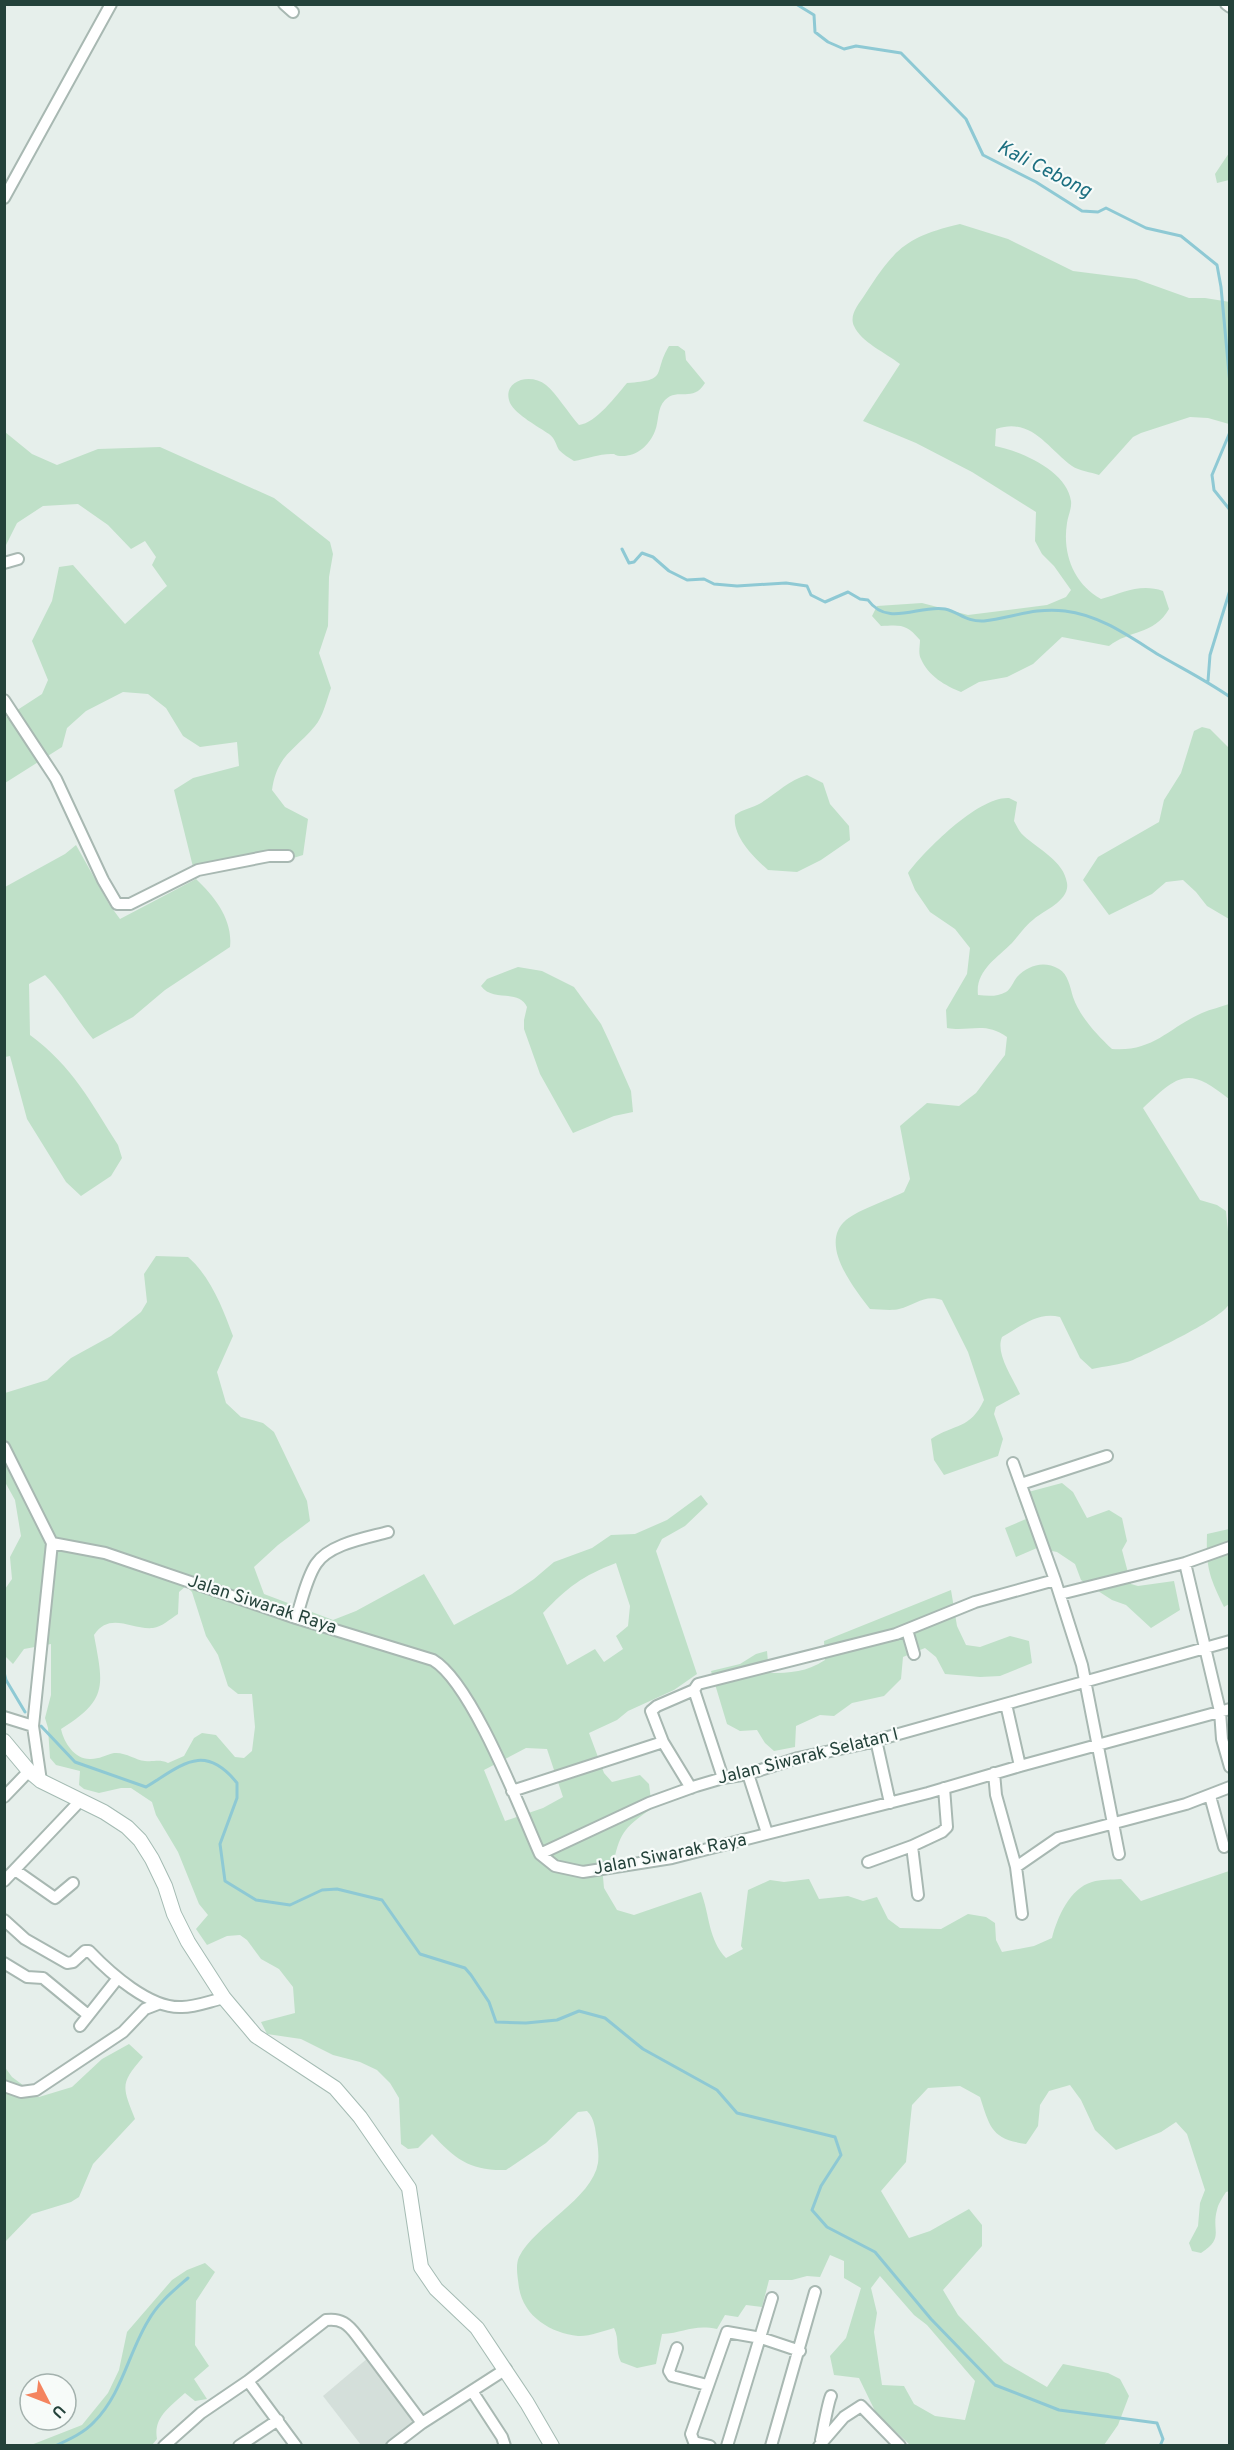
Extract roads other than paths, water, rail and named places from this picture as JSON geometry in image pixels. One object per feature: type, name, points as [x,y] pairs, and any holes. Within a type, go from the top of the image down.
[{"type":"main road","points":[[4,1741],[29,1771],[41,1781],[79,1802],[104,1812],[127,1827],[140,1840],[152,1859],[188,1942],[224,1998],[256,2036],[335,2088],[360,2117],[409,2188],[421,2268],[436,2289],[477,2328],[506,2369],[552,2445]]},
{"type":"street","points":[[4,198],[111,4]]},
{"type":"street","points":[[284,4],[293,12]]},
{"type":"street","points":[[4,563],[18,559]]},
{"type":"street","points":[[4,700],[56,779],[103,880],[117,904],[130,904],[198,870],[269,856],[288,856]]},
{"type":"street","points":[[4,1447],[52,1543],[33,1726],[41,1781]]},
{"type":"street","points":[[1021,1484],[1107,1456]]},
{"type":"street","points":[[1013,1463],[1060,1594],[1086,1682],[1119,1854]]},
{"type":"street","points":[[296,1618],[311,1573],[322,1556],[355,1542],[388,1532]]},
{"type":"street","name":"Jalan Siwarak Raya","points":[[52,1543],[105,1552],[296,1618],[433,1660],[442,1665],[449,1672],[479,1721],[540,1854],[555,1866],[583,1872],[672,1858],[890,1803],[1225,1710]]},
{"type":"street","points":[[1060,1594],[1185,1563],[1230,1548]]},
{"type":"street","points":[[1185,1563],[1205,1647],[1225,1710],[1222,1739],[1230,1767]]},
{"type":"street","points":[[691,1788],[663,1742],[651,1711],[663,1703],[694,1690],[698,1684],[907,1630],[975,1602],[1055,1580]]},
{"type":"street","points":[[907,1630],[914,1654]]},
{"type":"street","name":"Jalan Siwarak Selatan I","points":[[540,1854],[649,1803],[723,1778],[748,1774],[798,1758],[876,1740],[1230,1641]]},
{"type":"street","points":[[694,1690],[723,1778]]},
{"type":"street","points":[[1006,1704],[1020,1766]]},
{"type":"street","points":[[4,1717],[33,1726]]},
{"type":"street","points":[[876,1740],[890,1803]]},
{"type":"street","points":[[512,1791],[663,1742]]},
{"type":"street","points":[[4,1797],[29,1771]]},
{"type":"street","points":[[994,1773],[996,1795],[1016,1868],[1022,1914]]},
{"type":"street","points":[[748,1774],[767,1833]]},
{"type":"street","points":[[1016,1868],[1058,1838],[1210,1796],[1230,1787]]},
{"type":"street","points":[[868,1862],[942,1832],[947,1827],[944,1788]]},
{"type":"street","points":[[1210,1796],[1224,1847]]},
{"type":"street","points":[[4,1881],[79,1802]]},
{"type":"street","points":[[912,1846],[918,1895]]},
{"type":"street","points":[[15,1870],[55,1898],[73,1883]]},
{"type":"street","points":[[4,1920],[25,1939],[67,1964],[72,1963],[85,1951],[89,1951],[118,1978],[158,2004],[185,2007],[224,1998]]},
{"type":"street","points":[[4,1963],[27,1977],[44,1978],[88,2016]]},
{"type":"street","points":[[80,2026],[118,1978]]},
{"type":"street","points":[[4,2086],[21,2092],[36,2090],[123,2032],[145,2009],[158,2004]]},
{"type":"street","points":[[771,2445],[779,2411],[800,2351],[815,2292]]},
{"type":"street","points":[[727,2445],[772,2298]]},
{"type":"street","points":[[164,2445],[201,2413],[248,2381],[326,2320],[339,2320],[346,2323],[422,2423]]},
{"type":"street","points":[[710,2445],[694,2442],[691,2438],[707,2385],[727,2332],[761,2338],[800,2351]]},
{"type":"street","points":[[676,2348],[669,2371],[672,2376],[707,2385]]},
{"type":"street","points":[[392,2445],[506,2369]]},
{"type":"street","points":[[248,2381],[296,2445]]},
{"type":"street","points":[[472,2391],[505,2445]]},
{"type":"street","points":[[820,2444],[829,2410],[828,2400],[831,2396]]},
{"type":"street","points":[[820,2444],[844,2418],[861,2406],[900,2445]]},
{"type":"street","points":[[239,2445],[278,2420]]},
{"type":"street","points":[[881,2445],[890,2436]]},
{"type":"waterway","name":"Kali Cebong","points":[[796,4],[814,15],[815,32],[828,42],[844,49],[856,46],[901,53],[966,119],[983,155],[1036,182],[1082,211],[1098,212],[1106,208],[1146,228],[1181,236],[1217,265],[1230,384]]},
{"type":"waterway","name":"Kali Cebong","points":[[1230,432],[1212,475],[1214,490],[1230,510]]},
{"type":"waterway","points":[[622,549],[629,563],[634,562],[642,553],[653,557],[669,571],[687,580],[704,579],[714,584],[737,586],[786,583],[807,586],[811,595],[825,602],[848,592],[860,599],[868,600],[885,613],[895,614],[935,608],[950,610],[972,620],[984,621],[1043,610],[1078,613],[1114,628],[1230,697]]},
{"type":"waterway","name":"Kali Cebong","points":[[1208,681],[1210,655],[1230,590]]},
{"type":"waterway","points":[[4,1672],[6,1680],[25,1712]]},
{"type":"waterway","points":[[41,1726],[75,1762],[146,1787],[171,1771],[193,1761],[203,1760],[214,1763],[225,1770],[237,1783],[237,1798],[220,1844],[225,1881],[256,1900],[290,1905],[322,1890],[337,1889],[382,1900],[420,1954],[465,1968],[489,2002],[496,2022],[526,2023],[557,2020],[579,2011],[605,2018],[643,2049],[717,2090],[737,2113],[835,2137],[841,2155],[821,2186],[812,2210],[827,2227],[875,2252],[931,2319],[995,2385],[1059,2410],[1157,2423],[1163,2439],[1160,2446]]},
{"type":"waterway","points":[[55,2446],[86,2430],[104,2411],[152,2315],[166,2298],[188,2278]]}]
